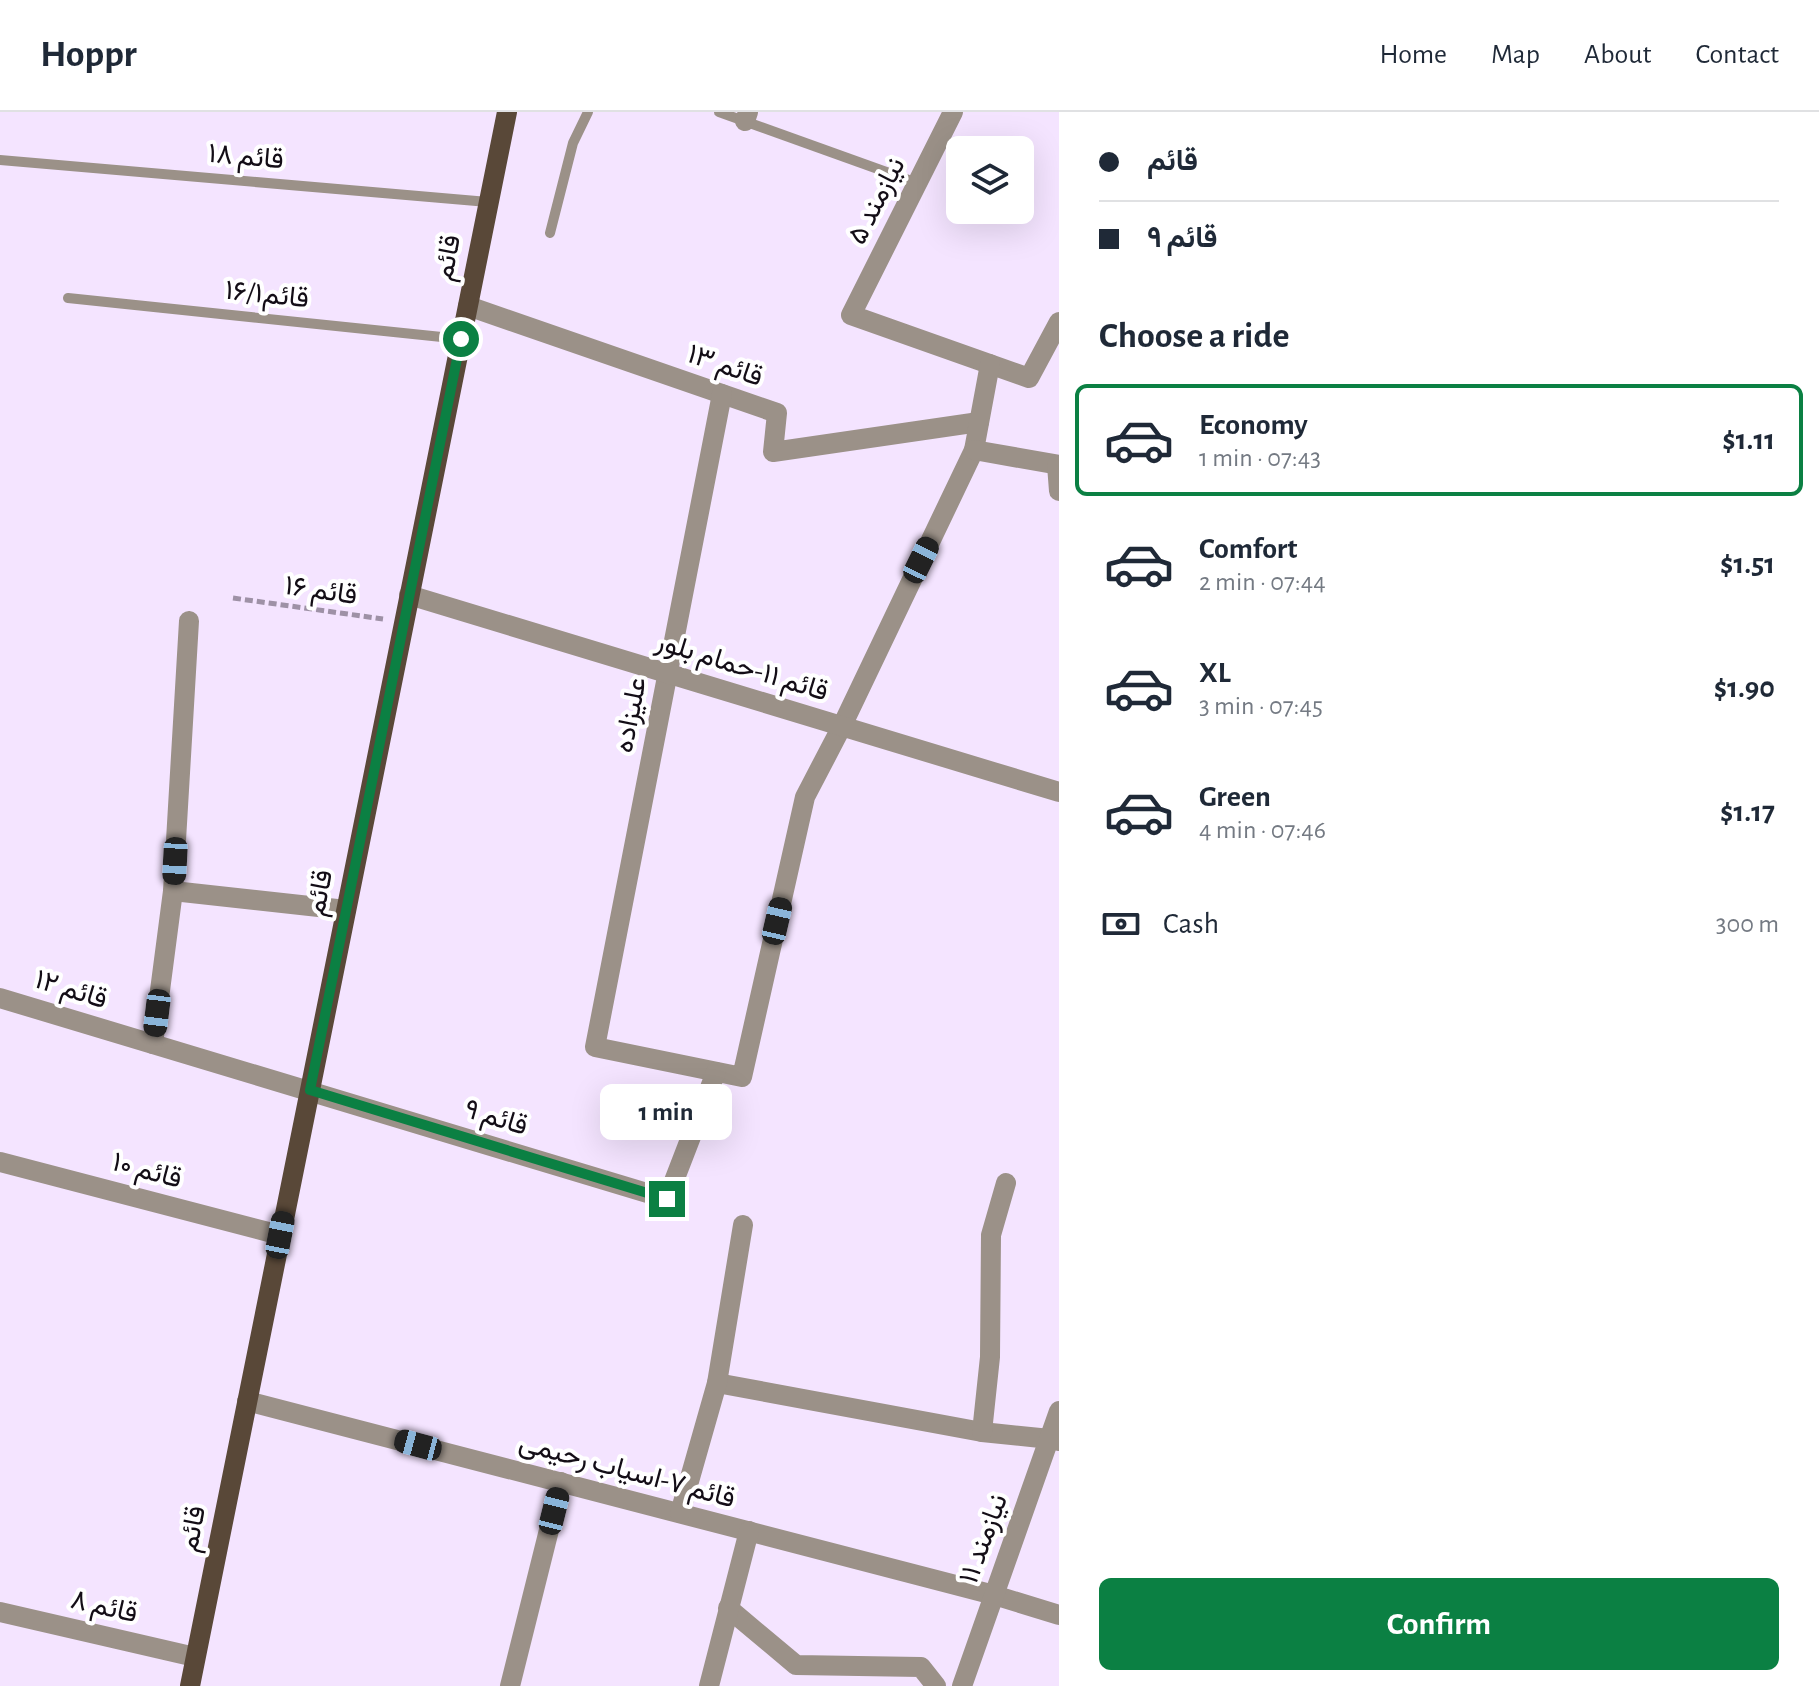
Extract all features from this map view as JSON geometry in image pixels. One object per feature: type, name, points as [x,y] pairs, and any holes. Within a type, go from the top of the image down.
[{"type":"main road","name":"قائم","points":[[190,1686],[507,112]]},
{"type":"street","name":"نیازمند ۵","points":[[953,112],[851,315],[990,364]]},
{"type":"street","name":"قائم ۱۳","points":[[468,306],[777,413],[773,452],[979,422]]},
{"type":"street","points":[[716,1072],[742,1077],[805,797],[974,450],[990,364],[1029,378],[1059,322]]},
{"type":"street","name":"علیزاده","points":[[716,1072],[595,1047],[722,394]]},
{"type":"street","points":[[974,450],[1058,465],[1059,491]]},
{"type":"street","name":"قائم ۱۱-حمام بلور","points":[[409,595],[1059,792]]},
{"type":"street","points":[[153,1044],[173,891],[189,621]]},
{"type":"street","points":[[173,891],[346,910]]},
{"type":"street","name":"قائم ۱۲","points":[[0,998],[310,1090]]},
{"type":"street","name":"قائم ۹","points":[[310,1090],[667,1199],[716,1072]]},
{"type":"street","name":"قائم ۱۰","points":[[0,1162],[280,1235]]},
{"type":"street","points":[[982,1432],[990,1357],[991,1235],[1006,1183]]},
{"type":"street","points":[[680,1513],[717,1383],[743,1225]]},
{"type":"street","points":[[717,1383],[982,1432],[1054,1440]]},
{"type":"street","name":"قائم ۷-اسیاب رحیمی","points":[[247,1401],[994,1595],[1059,1615]]},
{"type":"street","name":"نیازمند ۱۱","points":[[962,1686],[1054,1440],[1059,1411]]},
{"type":"street","points":[[510,1686],[561,1482]]},
{"type":"street","points":[[709,1686],[749,1531]]},
{"type":"street","points":[[728,1608],[796,1665],[921,1667],[936,1686]]},
{"type":"street","name":"قائم ۸","points":[[0,1612],[195,1657]]},
{"type":"lane","points":[[550,233],[573,143],[588,112]]},
{"type":"lane","points":[[719,112],[746,117],[917,183]]},
{"type":"lane","name":"قائم ۱۸","points":[[0,160],[488,202]]},
{"type":"lane","name":"قائم۱۶/۱","points":[[68,298],[461,339]]},
{"type":"path","name":"قائم ۱۶","points":[[233,598],[404,622]]},
{"type":"route","points":[[461,339],[310,1090],[667,1199]]}]
